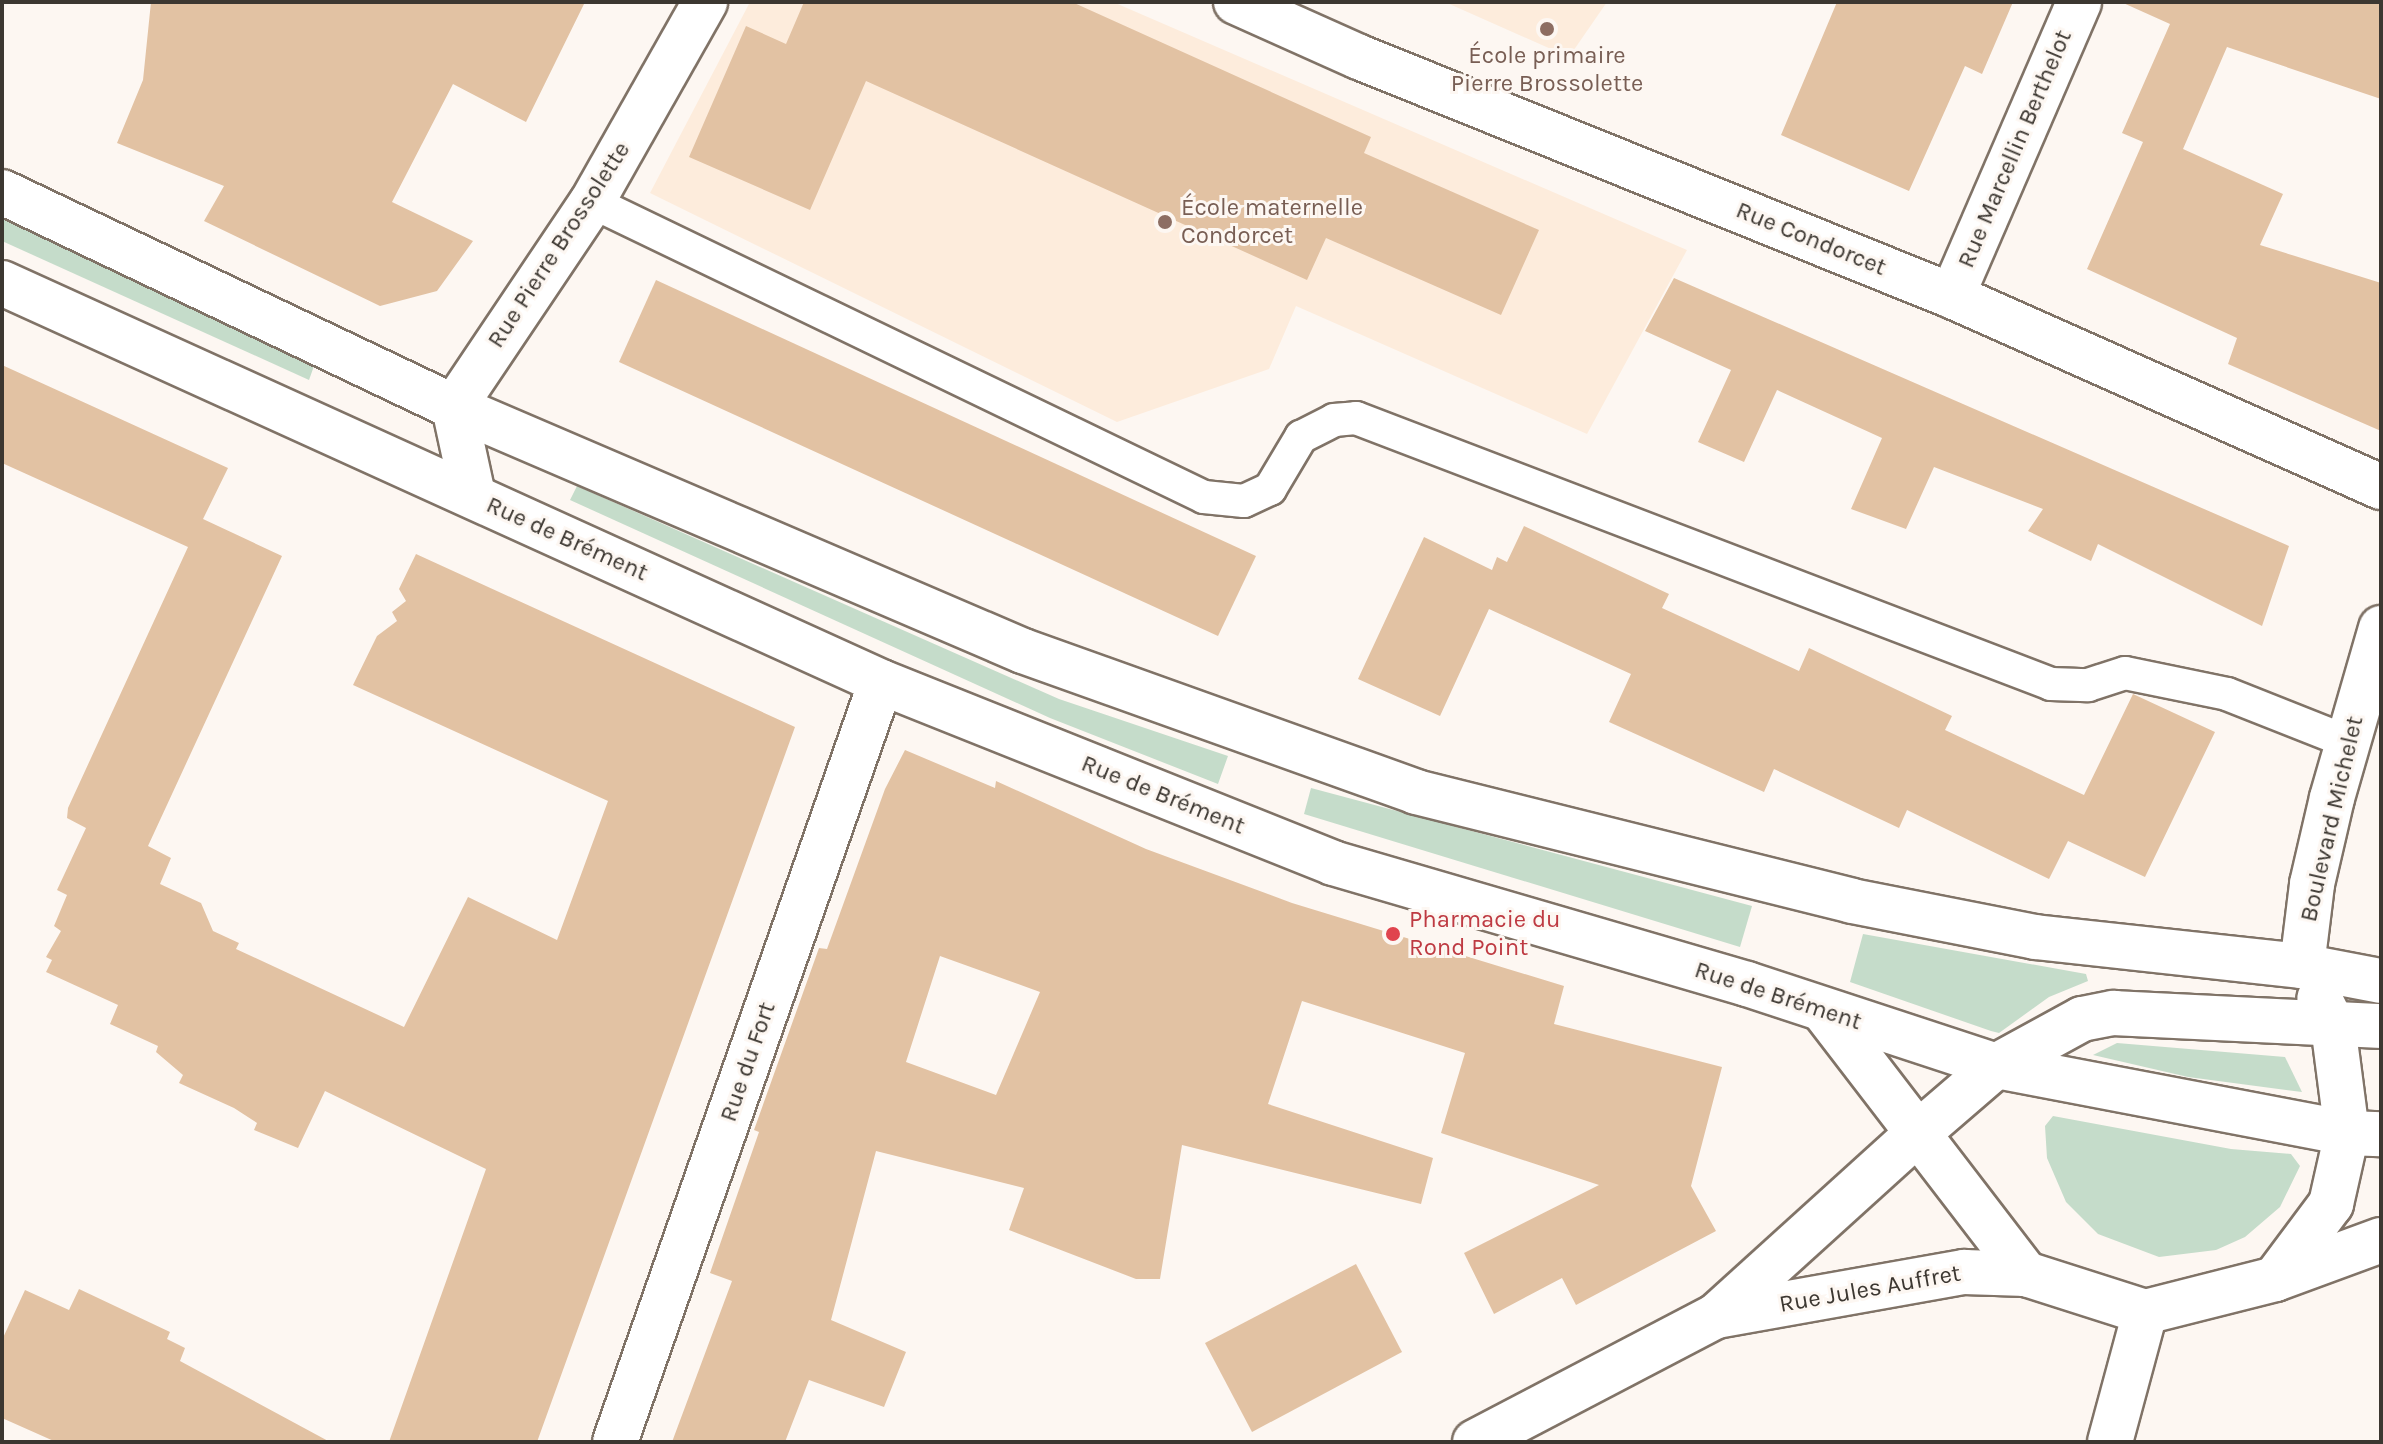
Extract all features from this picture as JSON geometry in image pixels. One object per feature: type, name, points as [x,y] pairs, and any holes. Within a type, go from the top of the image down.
[{"type":"main road","name":"Rue Pierre Brossolette","points":[[454,407],[592,202],[705,2]]},
{"type":"main road","name":"Rue Condorcet","points":[[1236,2],[1359,57],[1952,296],[2381,487]]},
{"type":"main road","name":"Rue Marcellin Berthelot","points":[[1952,296],[2079,2]]},
{"type":"main road","points":[[2,192],[454,407],[1023,651],[1416,792],[1852,901],[2020,934],[2302,966],[2381,981]]},
{"type":"main road","name":"Rue de Brément","points":[[2,283],[881,682],[1333,863],[1704,970],[1996,1066],[2364,1133]]},
{"type":"main road","points":[[454,407],[473,495]]},
{"type":"main road","name":"Boulevard Michelet","points":[[2302,966],[2312,884],[2381,628]]},
{"type":"main road","name":"Rue du Fort","points":[[615,1442],[881,682]]},
{"type":"main road","points":[[2275,1279],[2331,1204],[2364,1133],[2333,1025],[2302,966]]},
{"type":"main road","points":[[1824,1011],[2026,1274]]},
{"type":"main road","name":"Rue Jules Auffret","points":[[1475,1442],[1716,1316],[1996,1066],[2082,1019],[2114,1013],[2381,1026]]},
{"type":"main road","points":[[2110,1442],[2145,1312],[2275,1279],[2381,1240]]},
{"type":"main road","name":"Rue Jules Auffret","points":[[1716,1316],[1964,1272],[2026,1274],[2145,1312]]},
{"type":"lane","points":[[592,202],[1204,497],[1244,501],[1270,489],[1301,437],[1334,420],[1356,418],[2051,684],[2088,685],[2125,673],[2227,694],[2348,742]]},
{"type":"shaded area","name":"École maternelle Condorcet","points":[[750,2],[1113,2],[1687,250],[1587,434],[1296,306],[1269,369],[1117,422],[650,193]]},
{"type":"shaded area","name":"École primaire Pierre Brossolette","points":[[1445,2],[1607,2],[1569,57]]},
{"type":"green space","points":[[2,210],[314,366],[309,380],[2,241]]},
{"type":"green space","points":[[577,486],[1059,699],[1228,756],[1218,784],[1050,718],[570,500]]},
{"type":"green space","points":[[1311,788],[1752,906],[1740,947],[1304,814]]},
{"type":"green space","points":[[1863,934],[2086,974],[2088,981],[2049,997],[1999,1033],[1850,982]]},
{"type":"green space","points":[[2117,1043],[2285,1057],[2302,1092],[2188,1077],[2093,1055]]},
{"type":"green space","points":[[2053,1116],[2231,1149],[2291,1154],[2300,1166],[2280,1207],[2245,1237],[2216,1250],[2159,1257],[2098,1234],[2066,1202],[2047,1158],[2045,1126]]},
{"type":"building","points":[[151,2],[585,2],[526,122],[453,84],[392,202],[473,241],[437,291],[380,306],[204,221],[224,186],[117,143],[143,80]]},
{"type":"building","points":[[804,2],[1072,2],[1371,137],[1364,153],[1539,230],[1501,315],[1326,238],[1307,280],[866,81],[810,210],[689,157],[746,26],[786,44]]},
{"type":"building","points":[[1837,2],[2013,2],[1982,74],[1965,66],[1909,191],[1781,135]]},
{"type":"building","points":[[2121,2],[2381,2],[2381,99],[2227,47],[2183,149],[2283,194],[2260,245],[2381,283],[2381,431],[2228,364],[2237,338],[2087,269],[2143,142],[2122,133],[2170,24]]},
{"type":"building","points":[[1674,278],[2289,546],[2262,626],[2098,544],[2091,561],[2028,531],[2043,509],[1934,467],[1906,529],[1851,509],[1882,438],[1777,390],[1744,462],[1698,442],[1731,370],[1645,331]]},
{"type":"building","points":[[656,280],[1256,556],[1218,636],[619,362]]},
{"type":"building","points":[[2,365],[228,468],[203,519],[282,556],[148,846],[171,858],[160,884],[201,903],[213,931],[239,943],[236,949],[404,1027],[468,897],[557,940],[608,801],[353,685],[377,636],[397,621],[392,612],[406,601],[399,589],[416,554],[795,727],[537,1442],[389,1442],[486,1169],[325,1091],[298,1148],[254,1130],[257,1123],[234,1108],[179,1083],[183,1075],[156,1052],[158,1046],[110,1024],[118,1005],[46,972],[52,960],[46,957],[61,931],[54,926],[67,895],[57,890],[86,828],[67,818],[68,808],[188,547],[2,463]]},
{"type":"building","points":[[1524,526],[1669,594],[1662,608],[1799,671],[1809,648],[1952,716],[1945,730],[2084,795],[2133,694],[2215,732],[2145,877],[2068,841],[2049,879],[1907,810],[1899,828],[1774,769],[1764,792],[1609,722],[1631,674],[1489,609],[1440,716],[1358,679],[1424,537],[1492,570],[1497,557],[1507,562]]},
{"type":"building","points":[[905,750],[995,788],[996,781],[1146,849],[1292,903],[1564,986],[1554,1024],[1722,1067],[1691,1186],[1716,1231],[1576,1305],[1562,1278],[1494,1314],[1464,1253],[1599,1185],[1441,1133],[1465,1053],[1302,1001],[1268,1104],[1433,1158],[1421,1204],[1182,1145],[1160,1279],[1136,1279],[1009,1230],[1024,1188],[876,1151],[831,1320],[906,1352],[884,1407],[809,1380],[785,1442],[672,1442],[732,1281],[710,1273],[759,1132],[754,1130],[819,948],[827,949],[885,789]],"holes":[[[940,956],[1040,992],[996,1095],[906,1062]]]},
{"type":"building","points":[[1356,1264],[1402,1352],[1252,1432],[1205,1343]]},
{"type":"building","points":[[79,1289],[170,1332],[167,1339],[185,1348],[180,1361],[330,1442],[56,1442],[2,1418],[2,1340],[25,1290],[69,1310]]},
{"type":"place","name":"École primaire Pierre Brossolette","points":[[1547,29]]},
{"type":"place","name":"École maternelle Condorcet","points":[[1165,222]]},
{"type":"place","name":"Pharmacie du Rond Point","points":[[1393,934]]}]
